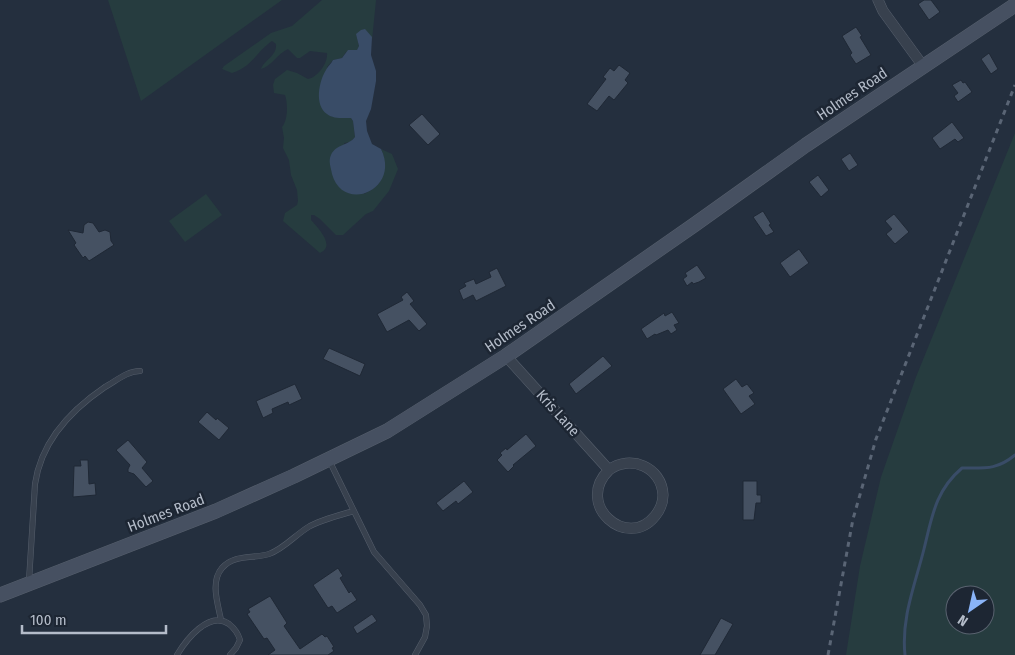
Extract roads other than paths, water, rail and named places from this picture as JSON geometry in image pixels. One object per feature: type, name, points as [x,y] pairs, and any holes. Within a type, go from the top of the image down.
[{"type":"street","points":[[878,0],[883,11],[923,66]]},
{"type":"street","name":"Holmes Road","points":[[0,595],[216,511],[329,460],[387,431],[506,356],[806,145],[1015,5]]},
{"type":"street","name":"Kris Lane","points":[[506,356],[609,470]]},
{"type":"street","points":[[632,462],[644,465],[653,472],[660,481],[663,492],[660,509],[654,518],[643,526],[626,528],[614,524],[605,516],[598,502],[598,490],[602,478],[609,470],[620,464],[632,462]]},
{"type":"lane","points":[[29,584],[35,484],[38,469],[45,453],[61,426],[81,404],[125,375],[133,371],[140,371]]},
{"type":"lane","points":[[329,460],[374,552],[420,605],[426,615],[427,626],[424,637],[415,655]]},
{"type":"lane","points":[[221,620],[216,594],[217,581],[218,573],[227,562],[236,558],[267,555],[276,551],[310,526],[354,511]]},
{"type":"lane","points":[[177,655],[189,638],[200,628],[214,621],[221,620],[228,623],[235,630],[240,640],[230,655]]},
{"type":"water","points":[[365,29],[372,37],[371,55],[376,71],[371,109],[366,121],[367,131],[372,144],[381,149],[385,163],[383,176],[377,185],[368,192],[358,194],[347,193],[338,186],[332,174],[330,162],[333,151],[355,137],[353,121],[351,118],[329,116],[320,105],[319,93],[321,80],[333,60],[342,58],[348,50],[357,50],[359,46],[356,34]]},
{"type":"waterway","points":[[905,655],[904,641],[907,615],[932,515],[940,495],[962,468],[996,466],[1015,455]]},
{"type":"railway","points":[[828,655],[853,519],[876,439],[1015,85]]}]
